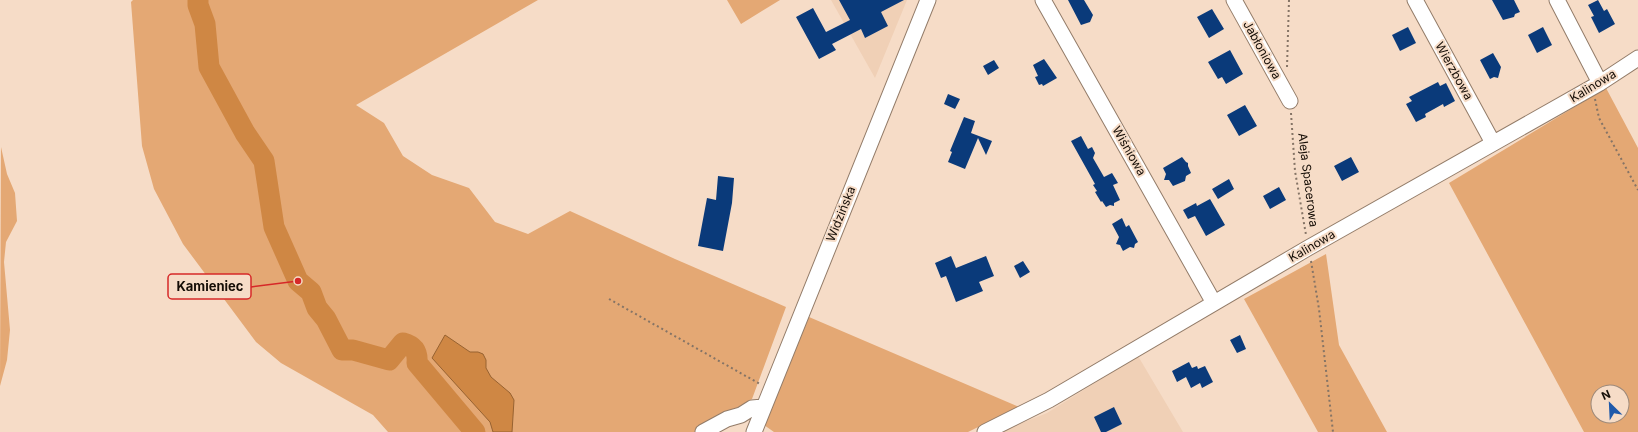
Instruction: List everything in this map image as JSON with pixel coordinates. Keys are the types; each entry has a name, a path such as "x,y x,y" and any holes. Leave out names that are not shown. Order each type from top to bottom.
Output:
{"street":[{"name":"Widzińska","path":"757,431 770,390 928,0"},
{"name":"Wiśniowa","path":"1043,0 1214,302"},
{"name":"Jabłoniowa","path":"1234,0 1290,100"},
{"name":"Wierzbowa","path":"1415,0 1493,143"},
{"path":"1557,0 1600,83"},
{"name":"Kalinowa","path":"985,432 1049,400 1214,302 1600,83 1638,58"},
{"path":"703,432 727,419 741,415 752,408 764,407"}],"path":[{"path":"1287,72 1286,58 1290,0"},
{"path":"1600,83 1595,100 1599,118 1638,190"},
{"name":"Aleja Spacerowa","path":"1290,100 1295,170 1319,309 1333,432"},
{"path":"609,299 770,390"}],"shaded area":[{"path":"133,0 538,0 356,105 384,123 403,156 432,175 469,188 495,222 528,234 570,211 675,259 786,307 752,399 697,432 388,432 373,415 281,363 256,342 183,244 154,189 142,146 131,2"},
{"path":"727,0 780,0 741,24"},
{"path":"831,0 907,0 875,78"},
{"path":"1606,88 1638,148 1638,432 1584,432 1449,183"},
{"path":"1,147 7,174 15,193 17,221 6,242 4,262 10,330 7,360 0,386"},
{"path":"1326,254 1339,345 1387,432 1318,432 1244,299"},
{"path":"809,317 1019,407 968,432 774,432 764,425"},
{"path":"445,335 470,352 478,352 483,354 486,360 486,368 491,377 510,393 514,400 512,432 493,432 490,422 432,358"},
{"path":"1138,356 1183,432 999,432 1047,413"}],"building":[{"path":"839,0 904,0 881,12 888,26 865,38 861,29 832,44 836,50 819,59 796,17 813,8 826,32 850,20"},
{"path":"1068,0 1084,0 1093,15 1090,22 1081,25"},
{"path":"1492,0 1514,0 1520,12 1515,14 1514,17 1503,20"},
{"path":"1598,0 1604,11 1607,9 1615,24 1599,33 1591,17 1594,16 1588,5"},
{"path":"1212,9 1224,29 1209,38 1197,17"},
{"path":"1408,27 1416,43 1400,51 1392,35"},
{"path":"1543,27 1552,45 1537,53 1528,35"},
{"path":"1230,50 1243,74 1226,84 1222,77 1218,79 1208,62"},
{"path":"1493,53 1501,67 1498,78 1494,77 1490,79 1480,60"},
{"path":"1044,59 1057,78 1043,86 1042,84 1039,85 1035,77 1038,76 1033,65"},
{"path":"994,60 999,68 988,75 983,66"},
{"path":"1438,82 1440,86 1446,83 1455,101 1444,107 1443,104 1425,114 1426,117 1416,122 1406,104 1412,101 1409,97"},
{"path":"948,94 960,99 955,109 944,104"},
{"path":"1245,105 1257,126 1239,136 1227,115"},
{"path":"964,117 975,121 971,133 992,141 986,155 978,138 965,169 948,162 952,152 950,151"},
{"path":"1081,136 1088,149 1092,147 1095,153 1093,158 1104,177 1112,173 1118,183 1113,185 1120,200 1114,203 1114,206 1110,205 1106,207 1095,192 1097,191 1093,185 1095,184 1071,141"},
{"path":"1182,157 1188,163 1191,173 1186,176 1185,181 1173,186 1169,180 1164,180 1166,174 1163,168"},
{"path":"1351,157 1359,172 1342,181 1334,166"},
{"path":"718,176 734,178 732,203 723,251 698,246 707,198 716,200"},
{"path":"1229,179 1234,189 1218,199 1212,189"},
{"path":"1279,187 1286,200 1270,209 1263,196"},
{"path":"1210,199 1225,225 1206,236 1195,216 1188,219 1183,210 1196,203 1197,206"},
{"path":"1122,218 1126,227 1129,225 1138,242 1135,244 1134,248 1130,247 1123,251 1120,245 1116,244 1119,237 1112,224"},
{"path":"951,256 956,268 986,256 994,276 979,282 983,291 956,302 946,276 941,278 935,263"},
{"path":"1023,261 1030,272 1020,278 1014,266"},
{"path":"1240,335 1246,349 1237,353 1230,340"},
{"path":"1189,362 1192,368 1197,366 1198,369 1205,366 1213,382 1202,388 1200,383 1191,388 1186,377 1177,382 1172,371"},
{"path":"1114,407 1122,424 1106,432 1101,432 1094,417"}],"waterway":[{"path":"198,0 198,5 205,24 209,67 245,133 264,161 274,227 298,281 311,292 317,308 326,319 342,350 353,350 389,360 403,343 413,347 417,355 417,363 475,432"}],"place":[{"name":"Kamieniec","path":"298,281"}]}
